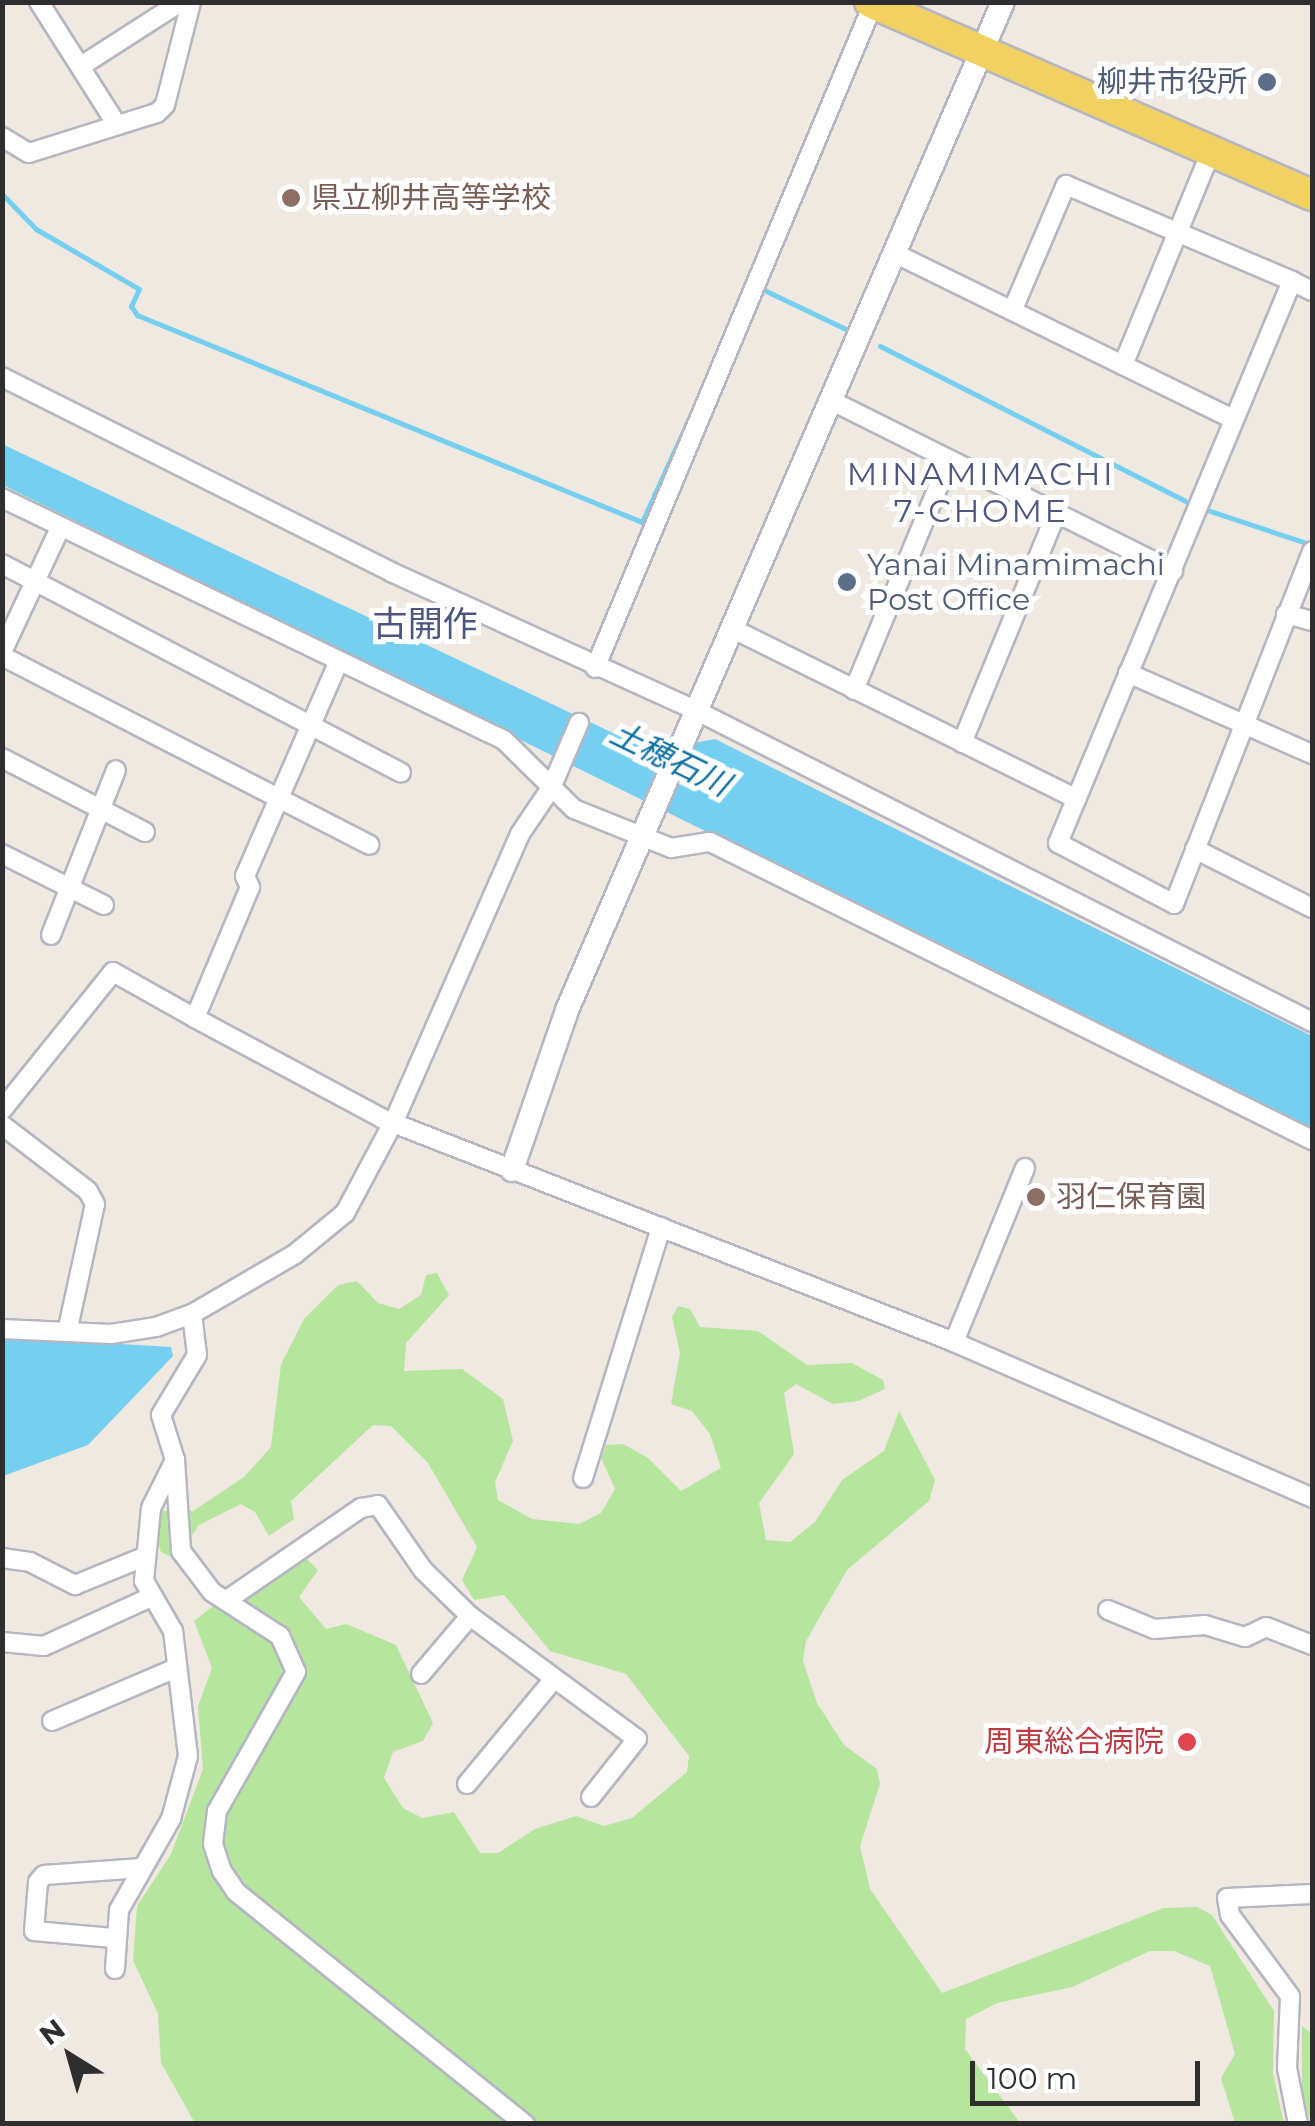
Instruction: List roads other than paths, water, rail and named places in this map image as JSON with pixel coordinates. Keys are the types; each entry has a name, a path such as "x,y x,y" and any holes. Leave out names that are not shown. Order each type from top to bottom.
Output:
{"main road":[{"path":"872,3 1312,195"}],"street":[{"path":"39,2 117,125"},
{"path":"512,1170 567,1010 646,839 1003,2"},
{"path":"2,137 28,153 117,125 166,104 190,4 179,3 81,66"},
{"path":"596,668 872,3"},
{"path":"1123,365 1211,151"},
{"path":"1012,309 1066,185 1312,291"},
{"path":"896,254 1233,419"},
{"path":"1292,281 1058,844 1174,904 1312,551"},
{"path":"2,378 596,668 699,712 1312,1022"},
{"path":"834,402 1173,570"},
{"path":"854,690 949,460"},
{"path":"2,498 338,664 504,740 574,808 670,848 710,842 1312,1140"},
{"path":"962,743 1056,514"},
{"path":"60,528 2,654 277,801 369,845"},
{"path":"2,564 402,773"},
{"path":"1286,614 1312,621"},
{"path":"735,630 1077,799"},
{"path":"195,1018 250,888 245,876 338,664"},
{"path":"1128,673 1312,754"},
{"path":"2,1329 129,1333 192,1314 326,1233 354,1199 395,1119 520,834 550,788 580,723"},
{"path":"2,758 144,832"},
{"path":"51,935 116,770"},
{"path":"1195,849 1312,908"},
{"path":"2,854 104,905"},
{"path":"2,1110 113,972 284,1071 512,1170 954,1342 1312,1498"},
{"path":"2,1126 88,1191 94,1204 67,1332"},
{"path":"954,1342 1024,1168"},
{"path":"583,1478 661,1227"},
{"path":"192,1314 197,1355 161,1415 176,1460 181,1551 204,1584 280,1636 296,1659 296,1672 218,1810 213,1844 222,1871 236,1892 526,2124"},
{"path":"115,1969 113,1938 119,1910 171,1819 186,1774 190,1744 172,1631 151,1597 144,1557 151,1508 176,1460"},
{"path":"227,1600 361,1508 378,1505 422,1570 470,1616 637,1739 592,1797"},
{"path":"2,1558 30,1562 75,1585 144,1557"},
{"path":"2,1642 44,1646 151,1597"},
{"path":"1108,1610 1154,1630 1206,1625 1245,1638 1266,1628 1312,1645"},
{"path":"422,1674 470,1616"},
{"path":"52,1722 176,1668"},
{"path":"467,1784 553,1680"},
{"path":"113,1938 34,1931 38,1882 44,1875 142,1868"},
{"path":"1298,2124 1287,2068 1290,1996 1230,1915 1227,1898 1312,1894"}],"water":[{"name":"土穂石川","path":"2,444 651,751 715,739 1312,1036 1312,1130 3,485"},
{"path":"3,1337 171,1347 173,1356 88,1445 3,1476"}],"waterway":[{"path":"2,194 36,229 139,289 131,306 137,315 642,522 706,381"},
{"path":"760,288 846,329"},
{"path":"880,346 1194,505"},
{"path":"1204,509 1312,545"}],"place":[{"name":"柳井市役所","path":"1267,82"},
{"name":"県立柳井高等学校","path":"291,198"},
{"name":"Yanai Minamimachi Post Office","path":"847,582"},
{"name":"羽仁保育園","path":"1036,1197"},
{"name":"周東総合病院","path":"1187,1742"}],"district":[{"name":"MINAMIMACHI 7-CHOME","path":"981,494"},
{"name":"古開作","path":"425,624"}]}
